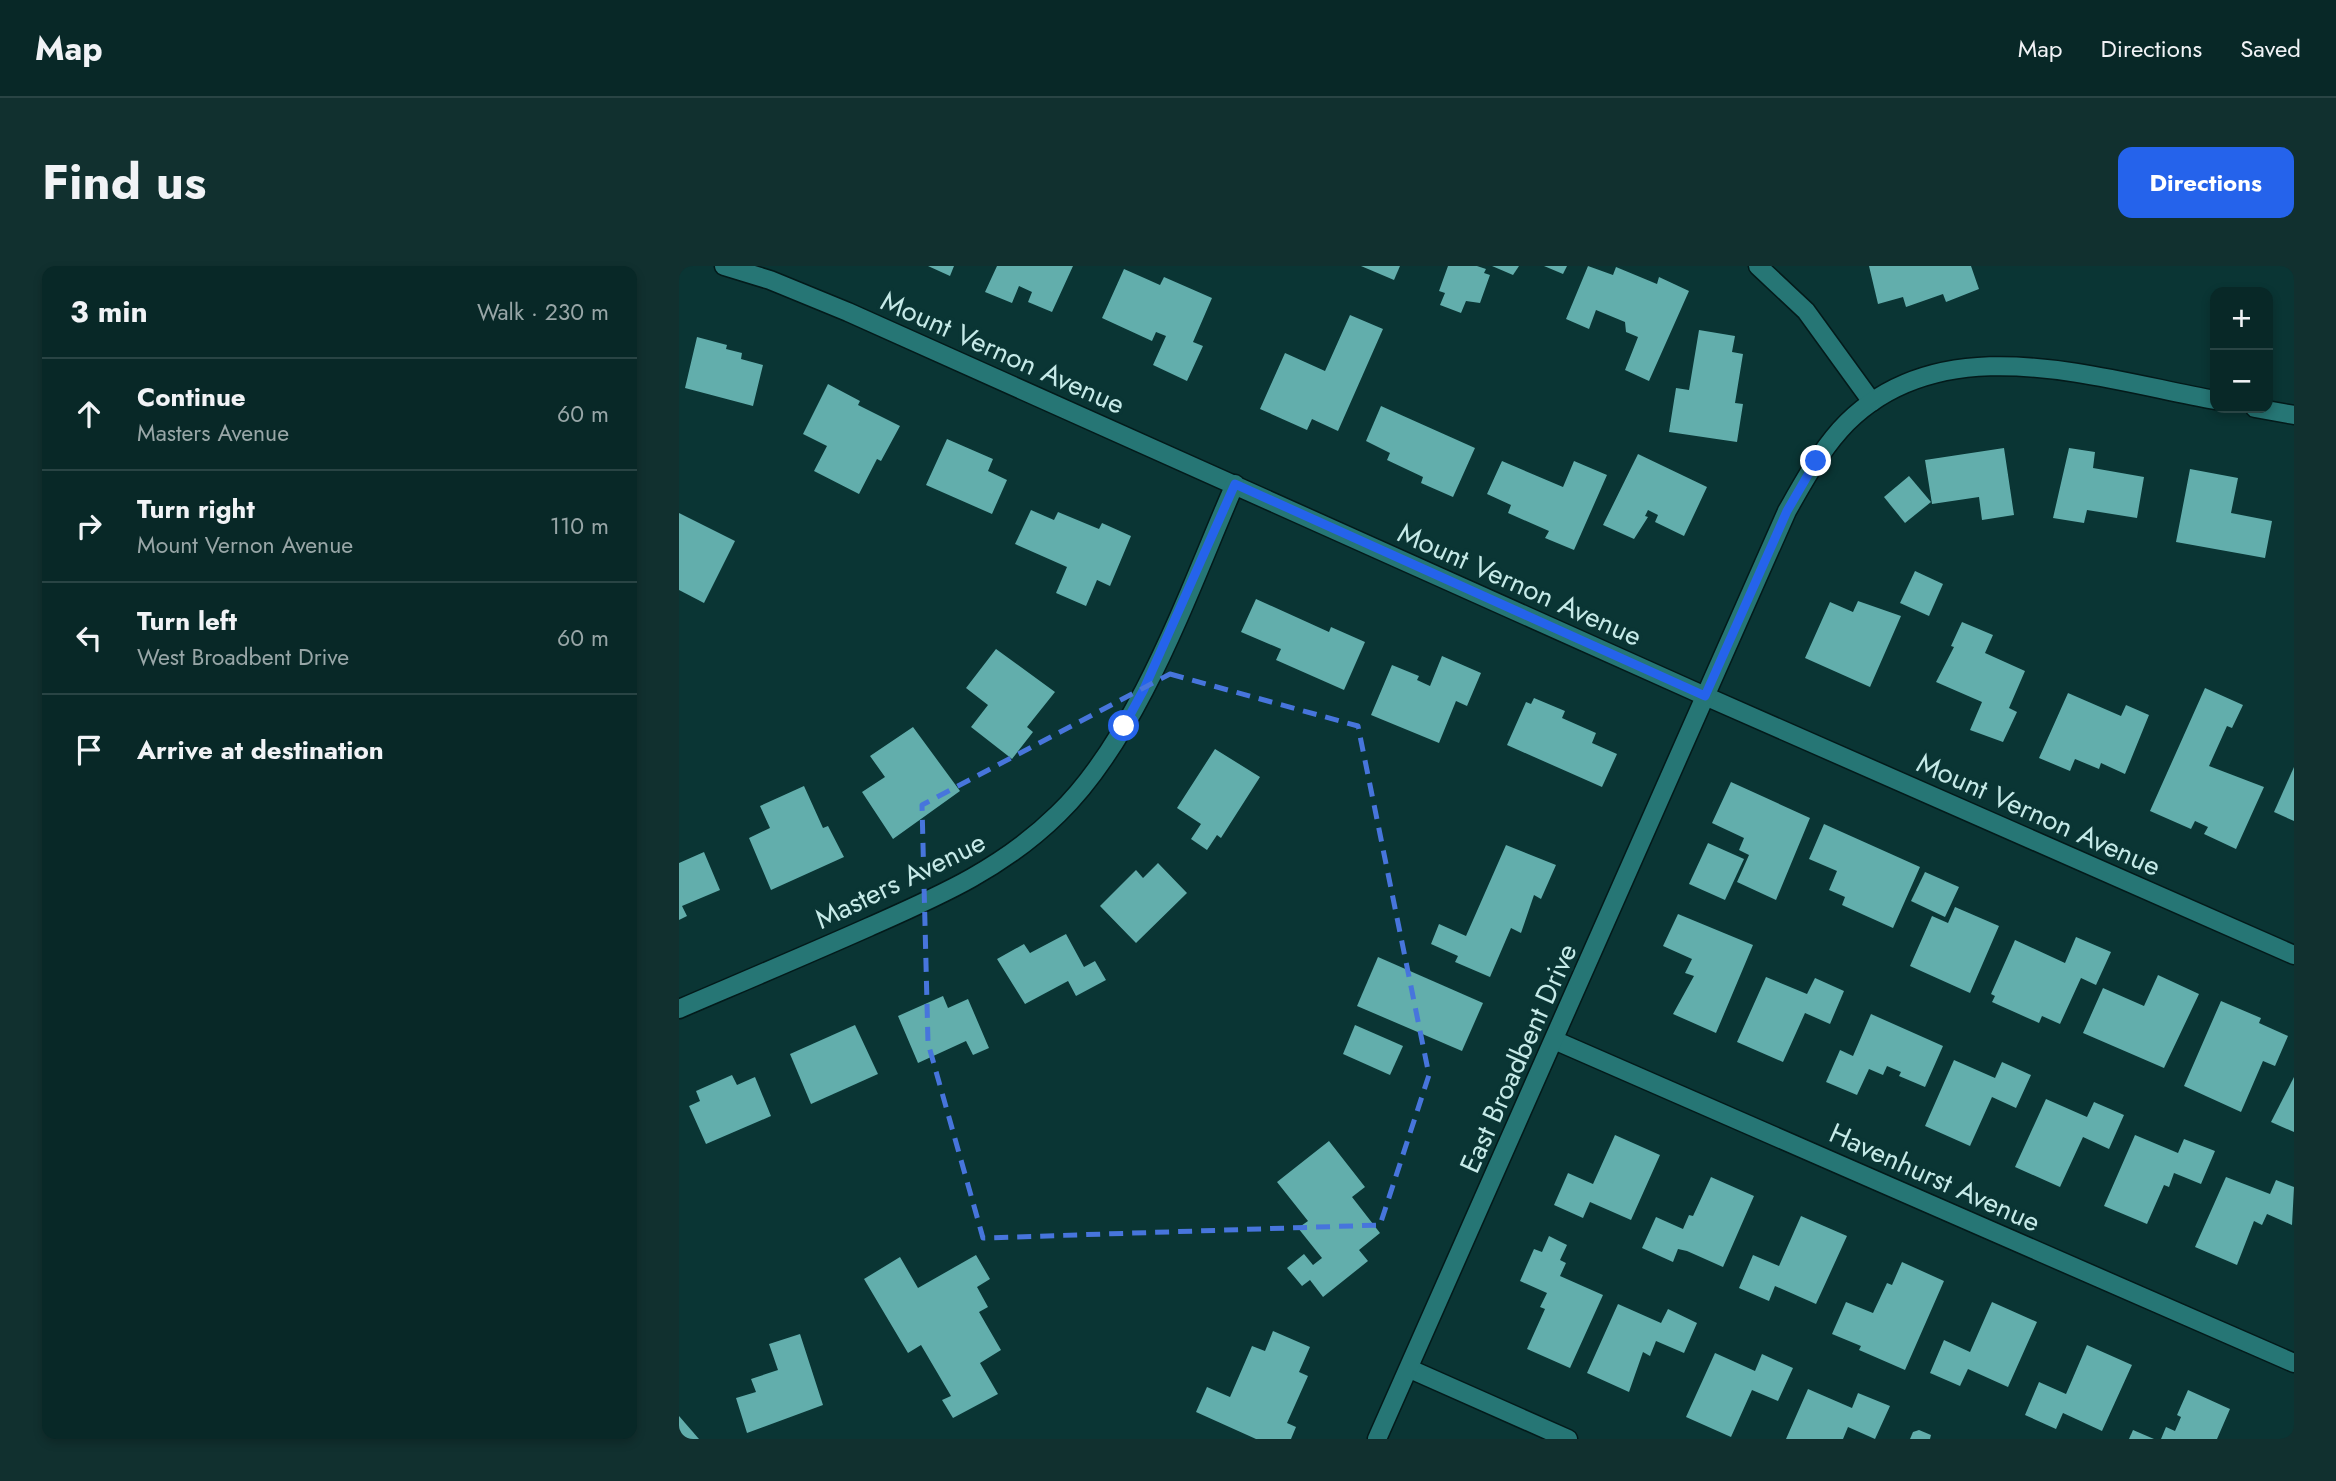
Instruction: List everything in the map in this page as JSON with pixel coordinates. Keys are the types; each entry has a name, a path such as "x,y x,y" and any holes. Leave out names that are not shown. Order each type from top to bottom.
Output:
{"street":[{"name":"Mount Vernon Avenue","path":"724,266 770,280 848,312 1705,696 2294,955"},
{"path":"1758,266 1806,311 1872,402"},
{"name":"East Broadbent Drive","path":"1377,1439 1787,511 1816,461 1841,429 1872,402 1906,382 1938,372 1976,365 2058,371 2210,399"},
{"path":"2273,411 2294,415"},
{"name":"Masters Avenue","path":"679,1009 965,884 1018,850 1060,812 1102,761 1129,717 1235,484"},
{"name":"Havenhurst Avenue","path":"1554,1040 2294,1363"},
{"path":"1410,1369 1568,1439"}],"highlighted area":[{"path":"1170,674 1358,726 1429,1075 1380,1225 983,1238 928,1043 922,805"}],"building":[{"path":"928,266 954,266 950,276"},
{"path":"997,266 1073,266 1052,312 1028,302 1032,292 1019,286 1012,303 985,292"},
{"path":"1361,266 1400,266 1394,280"},
{"path":"1448,266 1477,266 1486,269 1484,273 1490,275 1480,303 1466,301 1461,313 1440,305 1445,293 1439,291"},
{"path":"1492,266 1519,266 1513,275"},
{"path":"1544,266 1567,266 1563,274"},
{"path":"1588,266 1613,275 1616,267 1657,284 1659,277 1689,291 1649,381 1625,370 1638,337 1626,332 1625,322 1596,310 1589,329 1566,319"},
{"path":"1869,266 1971,266 1979,289 1946,302 1943,294 1906,307 1903,297 1878,304"},
{"path":"1124,269 1160,285 1164,277 1212,298 1193,342 1203,346 1187,381 1153,365 1166,336 1156,332 1152,341 1102,318"},
{"path":"1350,315 1383,329 1338,431 1312,419 1307,430 1260,409 1285,353 1325,371"},
{"path":"1699,330 1735,336 1732,352 1743,354 1735,403 1743,404 1737,442 1669,432 1676,388 1689,390"},
{"path":"697,337 727,345 726,349 742,353 741,359 763,365 753,406 685,388"},
{"path":"828,384 860,401 858,405 900,426 881,461 877,459 859,494 814,471 827,446 803,434"},
{"path":"1381,406 1475,448 1453,497 1421,483 1423,477 1387,460 1390,453 1366,441"},
{"path":"947,439 993,459 988,471 1007,480 992,514 926,485"},
{"path":"2004,448 2014,515 1982,520 1979,497 1932,504 1925,460"},
{"path":"2069,448 2095,452 2093,468 2144,477 2137,518 2087,510 2084,523 2053,518"},
{"path":"1638,454 1707,487 1684,536 1655,522 1658,515 1648,510 1645,516 1648,517 1634,539 1603,525"},
{"path":"1502,461 1563,487 1574,461 1607,475 1574,550 1545,538 1549,531 1508,513 1511,505 1487,494"},
{"path":"2190,469 2238,478 2231,513 2272,521 2265,558 2176,542"},
{"path":"1909,476 1931,502 1905,523 1884,497"},
{"path":"1031,510 1054,520 1058,512 1099,529 1102,523 1131,536 1110,586 1097,580 1086,606 1056,593 1067,567 1015,544"},
{"path":"679,513 735,541 704,603 679,590"},
{"path":"1915,571 1943,584 1929,616 1900,603"},
{"path":"1256,599 1329,632 1331,627 1365,642 1344,690 1276,660 1281,649 1241,632"},
{"path":"1858,601 1901,616 1870,687 1805,658 1830,602 1853,612"},
{"path":"1962,622 1993,635 1985,653 2025,671 2009,708 2017,712 2003,742 1970,730 1982,702 1936,682 1954,647 1951,646"},
{"path":"996,649 1055,692 1027,727 1033,732 1012,759 971,727 988,705 966,688"},
{"path":"1442,656 1481,673 1467,706 1456,701 1439,743 1371,715 1392,665 1419,676 1417,680 1430,686"},
{"path":"2205,688 2243,705 2232,728 2227,726 2209,766 2264,787 2236,849 2204,834 2208,827 2195,821 2191,829 2150,811"},
{"path":"2068,693 2121,716 2126,705 2149,715 2125,774 2101,763 2099,769 2075,759 2070,771 2039,758"},
{"path":"1534,698 1565,711 1562,718 1596,733 1592,743 1617,754 1602,787 1507,745 1526,702 1531,704"},
{"path":"913,727 960,791 893,839 862,792 885,777 870,756"},
{"path":"1215,749 1260,777 1221,838 1217,835 1207,850 1191,839 1201,824 1177,808"},
{"path":"2294,767 2294,821 2274,812"},
{"path":"1731,782 1810,818 1776,900 1737,882 1749,855 1739,850 1744,838 1712,823"},
{"path":"804,786 823,828 828,826 844,857 771,890 749,838 770,828 760,806"},
{"path":"1824,824 1920,867 1893,928 1842,905 1845,897 1829,890 1837,871 1809,859"},
{"path":"1708,843 1744,859 1725,900 1689,884"},
{"path":"1506,845 1556,865 1541,899 1534,895 1521,933 1511,928 1490,977 1455,962 1458,956 1431,944 1439,924 1466,936"},
{"path":"704,852 720,890 682,906 687,916 679,920 679,863"},
{"path":"1158,863 1187,893 1136,943 1100,906 1136,870 1143,878"},
{"path":"1925,872 1959,887 1945,917 1911,901"},
{"path":"1955,907 1999,926 1970,993 1910,966 1932,916 1948,923"},
{"path":"1678,914 1753,945 1716,1033 1673,1014 1694,976 1685,973 1692,959 1663,946"},
{"path":"1066,934 1084,967 1095,961 1106,980 1076,996 1068,981 1025,1004 997,959 1024,944 1030,953"},
{"path":"2076,937 2111,952 2096,985 2081,978 2060,1024 2042,1016 2039,1023 1992,1002 1995,996 1991,994 2015,940 2065,963"},
{"path":"1378,957 1483,1003 1462,1051 1357,1006"},
{"path":"2158,975 2199,994 2164,1068 2083,1033 2103,988 2144,1006"},
{"path":"1766,977 1807,994 1815,978 1844,991 1830,1024 1805,1013 1783,1062 1737,1042"},
{"path":"943,996 948,1008 968,999 989,1048 973,1055 966,1041 918,1063 898,1016"},
{"path":"2221,1001 2261,1018 2259,1023 2288,1036 2275,1066 2263,1061 2241,1112 2184,1086"},
{"path":"1871,1014 1943,1046 1925,1087 1899,1076 1901,1072 1887,1066 1883,1075 1869,1069 1857,1095 1826,1082 1840,1050 1853,1056"},
{"path":"855,1025 878,1074 811,1104 790,1054"},
{"path":"1355,1025 1403,1046 1390,1075 1343,1054"},
{"path":"1954,1060 1995,1078 2002,1062 2031,1075 2016,1108 1992,1097 1970,1146 1925,1126"},
{"path":"732,1075 737,1085 755,1077 771,1116 706,1144 689,1106 700,1101 696,1091"},
{"path":"2294,1077 2294,1132 2271,1122"},
{"path":"2046,1099 2087,1117 2094,1102 2124,1115 2109,1149 2083,1137 2060,1187 2015,1167"},
{"path":"1615,1135 1660,1155 1631,1220 1590,1202 1583,1218 1554,1205 1568,1173 1593,1184"},
{"path":"2135,1135 2178,1153 2184,1139 2215,1151 2201,1184 2174,1173 2169,1187 2164,1185 2147,1224 2104,1206"},
{"path":"1329,1141 1365,1187 1352,1197 1380,1233 1359,1250 1368,1261 1323,1297 1310,1280 1302,1286 1287,1268 1304,1254 1313,1265 1322,1258 1298,1228 1308,1221 1277,1182"},
{"path":"1711,1177 1754,1196 1723,1267 1687,1251 1678,1249 1673,1262 1642,1248 1656,1217 1683,1229 1689,1215 1693,1216"},
{"path":"2226,1177 2270,1194 2276,1180 2294,1187 2292,1225 2267,1214 2262,1225 2254,1221 2237,1265 2195,1247"},
{"path":"1801,1216 1847,1236 1816,1304 1775,1286 1769,1301 1739,1288 1753,1255 1779,1266"},
{"path":"1549,1236 1567,1245 1560,1260 1566,1263 1560,1276 1603,1295 1570,1368 1527,1349 1545,1309 1540,1307 1547,1293 1520,1281 1534,1249 1542,1252"},
{"path":"976,1255 990,1279 977,1287 988,1307 979,1312 1001,1350 980,1363 998,1394 953,1418 942,1400 951,1396 921,1345 908,1353 864,1279 900,1257 918,1288"},
{"path":"1902,1262 1944,1281 1905,1370 1859,1350 1861,1346 1832,1334 1846,1302 1873,1313 1887,1283 1892,1285"},
{"path":"1992,1302 2037,1322 2008,1387 1968,1369 1960,1386 1930,1373 1944,1340 1970,1352"},
{"path":"1618,1304 1661,1323 1668,1309 1697,1323 1684,1353 1656,1341 1650,1356 1643,1352 1629,1392 1587,1373"},
{"path":"1273,1331 1310,1347 1299,1372 1308,1376 1287,1423 1296,1427 1291,1439 1256,1439 1196,1412 1207,1387 1230,1397 1252,1346 1265,1351"},
{"path":"800,1334 823,1405 747,1433 736,1398 756,1392 751,1379 778,1370 769,1344"},
{"path":"2087,1345 2132,1365 2102,1431 2063,1413 2056,1429 2025,1415 2039,1382 2066,1394"},
{"path":"1715,1353 1755,1371 1762,1354 1793,1368 1778,1401 1752,1390 1731,1437 1686,1417"},
{"path":"1808,1389 1852,1408 1858,1393 1890,1406 1875,1439 1848,1427 1843,1439 1786,1439"},
{"path":"2188,1390 2230,1409 2217,1439 2161,1439 2166,1427 2175,1431 2181,1417 2177,1415"},
{"path":"679,1416 699,1439 679,1439"},
{"path":"1919,1430 1931,1435 1930,1439 1910,1439 1913,1432"},
{"path":"2133,1430 2154,1439 2129,1439"}],"route":[{"path":"1124,726 1144,689 1235,484 1705,696 1787,511 1816,461"}]}
